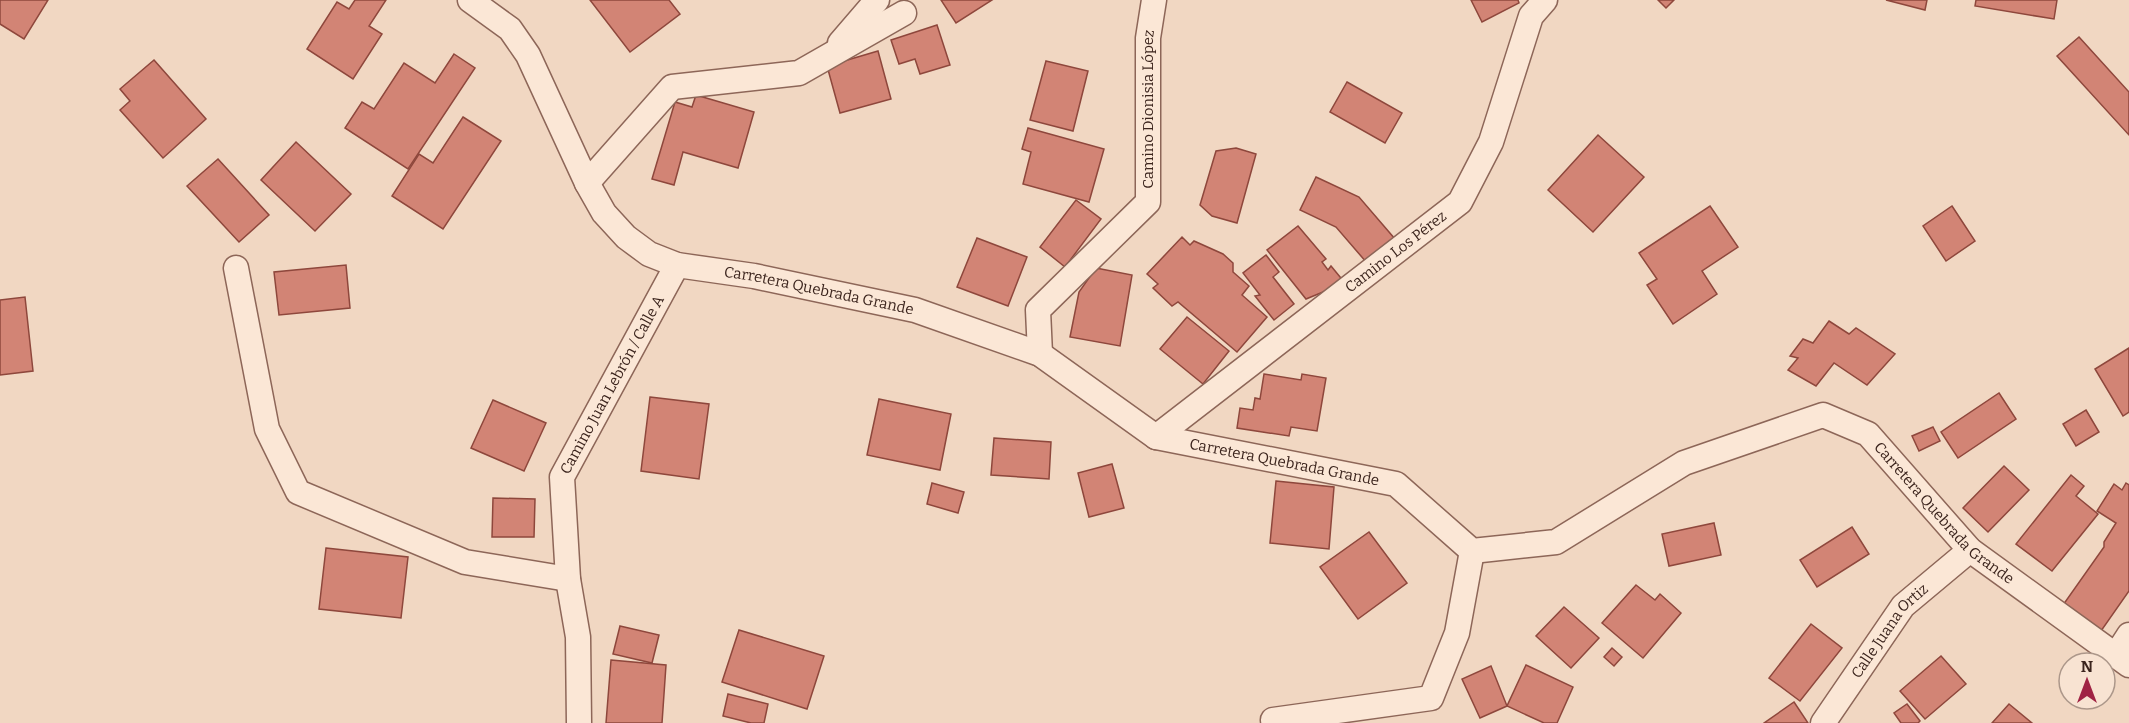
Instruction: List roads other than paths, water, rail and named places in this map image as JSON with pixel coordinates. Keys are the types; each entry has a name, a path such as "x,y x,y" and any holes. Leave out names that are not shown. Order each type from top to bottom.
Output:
{"street":[{"name":"Carretera Quebrada Grande","path":"470,0 510,28 528,55 587,183 604,213 626,237 649,254 677,265 754,276 915,310 1040,354 1156,437 1396,484 1472,551 1556,542 1684,463 1823,415 1868,434 1970,550 2122,660"},
{"path":"829,56 877,0"},
{"name":"Camino Dionisia López","path":"1040,354 1038,310 1148,202 1148,38 1154,0"},
{"name":"Camino Los Pérez","path":"1156,437 1460,202 1491,142 1530,16 1545,0"},
{"path":"587,183 672,87 799,73 904,13"},
{"name":"Camino Juan Lebrón / Calle A","path":"579,723 578,637 568,579 562,477 677,265"},
{"path":"236,268 267,429 298,492 465,562 568,579"},
{"name":"Calle Juana Ortiz","path":"1823,723 1903,606 1970,550"},
{"path":"1273,720 1431,698 1457,633 1472,551"},
{"path":"2122,660 2129,635"}]}
